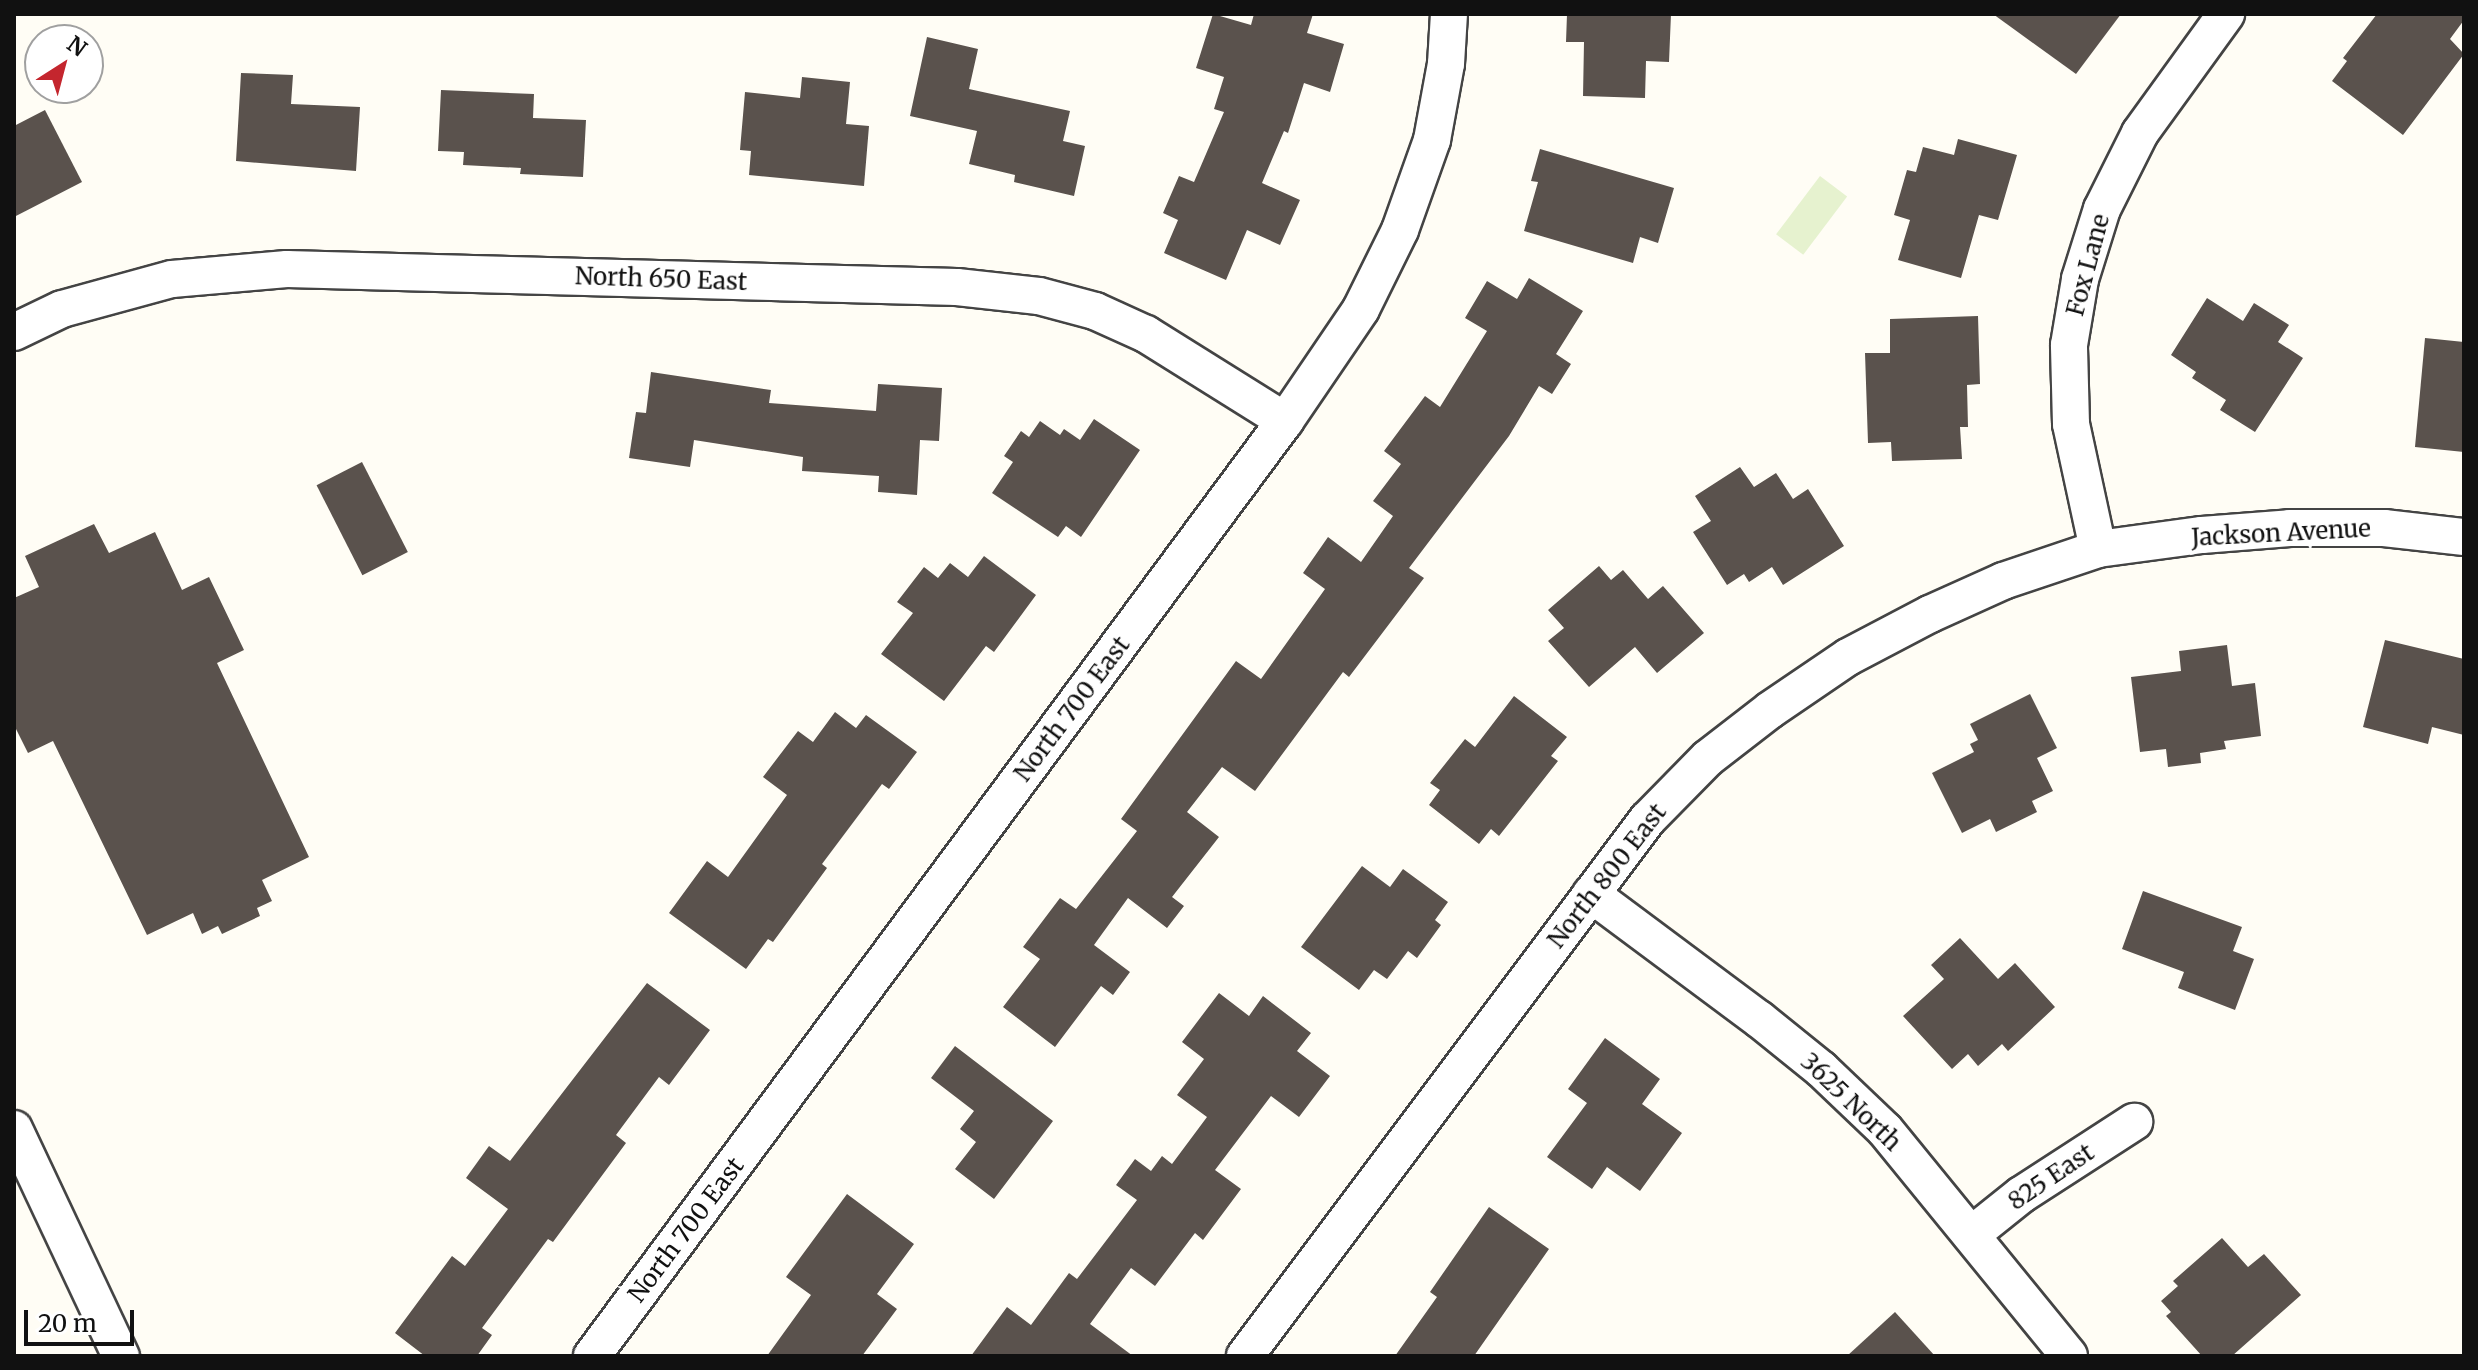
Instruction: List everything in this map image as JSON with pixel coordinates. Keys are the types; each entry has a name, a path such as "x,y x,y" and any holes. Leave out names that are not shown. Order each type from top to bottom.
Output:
{"street":[{"name":"North 700 East","path":"592,1356 1285,421 1361,309 1400,230 1432,140 1446,64 1449,14"},
{"name":"Fox Lane","path":"2098,549 2071,424 2069,345 2080,279 2102,209 2140,133 2226,14"},
{"name":"North 650 East","path":"14,332 62,309 172,279 287,269 957,287 1039,296 1095,311 1168,347 1285,421"},
{"name":"Jackson Avenue","path":"2098,549 2202,535 2290,528 2384,528 2464,537"},
{"name":"North 800 East","path":"1245,1356 1647,820 1708,758 1848,657 1930,614 2003,581 2098,549"},
{"name":"3625 North","path":"1591,894 1821,1069 1885,1130 2069,1356"},
{"name":"825 East","path":"1971,1235 2021,1195 2134,1122"},
{"path":"14,1129 121,1356"}],"green space":[{"path":"1820,176 1847,196 1803,255 1776,234"}],"building":[{"path":"1213,14 1251,25 1254,14 1313,14 1307,33 1344,44 1330,92 1304,83 1288,133 1284,131 1262,183 1300,200 1280,245 1247,230 1226,280 1164,253 1178,220 1163,213 1179,176 1194,182 1224,112 1214,109 1224,77 1196,68"},
{"path":"1567,14 1671,14 1669,62 1646,61 1645,98 1583,96 1584,42 1566,42"},
{"path":"1993,14 2121,14 2076,74"},
{"path":"2377,14 2464,14 2464,20 2450,39 2464,54 2403,135 2332,81 2347,61 2343,58"},
{"path":"927,37 978,49 969,89 1070,111 1063,141 1085,146 1074,196 1014,182 1015,175 969,164 977,131 910,116"},
{"path":"241,73 293,75 291,104 360,107 356,171 236,161"},
{"path":"802,77 850,82 846,124 869,126 864,186 749,175 751,151 740,150 745,92 800,98"},
{"path":"441,90 534,94 533,118 586,120 583,177 520,174 521,168 463,165 464,152 438,151"},
{"path":"45,110 82,182 14,217 14,126"},
{"path":"1958,139 2017,155 1998,220 1979,215 1961,278 1898,260 1910,220 1894,215 1907,170 1916,172 1923,147 1954,155"},
{"path":"1540,149 1674,188 1658,243 1640,237 1633,263 1524,231 1538,182 1531,181"},
{"path":"1529,278 1583,311 1556,354 1571,364 1552,394 1539,386 1509,436 1409,568 1424,578 1349,677 1343,672 1255,791 1222,767 1187,812 1219,837 1172,897 1184,906 1167,928 1128,898 1094,945 1130,972 1113,995 1101,986 1055,1047 1003,1007 1040,959 1023,947 1060,898 1076,909 1137,831 1121,819 1236,661 1261,679 1325,589 1303,573 1328,537 1361,562 1393,516 1373,501 1401,464 1384,451 1425,396 1440,407 1487,331 1465,318 1487,281 1517,299"},
{"path":"2207,298 2243,321 2254,303 2289,325 2278,342 2303,358 2255,432 2220,410 2226,400 2192,378 2196,372 2171,355"},
{"path":"1978,316 1980,384 1967,385 1968,427 1960,427 1962,459 1892,461 1891,442 1868,443 1865,353 1890,353 1890,319"},
{"path":"2425,338 2464,342 2464,452 2415,447"},
{"path":"651,372 771,390 769,403 876,411 878,384 942,388 939,441 920,440 917,495 878,492 879,476 802,471 803,457 694,440 690,467 629,458 636,412 646,413"},
{"path":"1094,419 1140,450 1081,537 1066,526 1058,537 992,493 1013,462 1004,456 1021,431 1029,437 1040,421 1060,435 1064,429 1080,440"},
{"path":"362,462 408,552 362,575 317,485"},
{"path":"1740,467 1754,487 1776,473 1793,499 1808,489 1844,546 1783,585 1772,567 1749,582 1744,574 1727,585 1693,532 1711,521 1695,496"},
{"path":"94,524 109,553 155,532 182,590 209,577 244,650 217,663 309,857 262,880 272,901 257,908 260,916 222,934 218,926 202,934 193,913 147,935 53,741 28,753 14,725 14,598 39,587 25,556"},
{"path":"984,556 1036,595 994,652 986,646 944,701 881,654 913,613 897,602 924,567 938,578 950,563 968,577"},
{"path":"1599,566 1611,580 1623,570 1648,599 1663,586 1704,633 1657,673 1635,647 1589,687 1548,641 1564,628 1548,610"},
{"path":"2385,640 2464,659 2464,735 2432,727 2428,744 2363,727"},
{"path":"2227,645 2232,686 2255,683 2261,736 2224,741 2226,749 2200,753 2201,763 2168,767 2166,749 2140,752 2131,677 2181,671 2179,651"},
{"path":"2030,694 2057,748 2037,758 2053,791 2032,801 2037,812 1996,832 1990,819 1962,833 1932,773 1974,752 1970,744 1978,740 1970,724"},
{"path":"1514,696 1567,737 1551,756 1558,761 1499,836 1491,829 1479,844 1429,805 1440,790 1430,783 1465,739 1475,747"},
{"path":"835,712 856,728 866,715 917,752 889,789 882,784 822,864 827,868 773,942 768,939 746,969 669,913 707,861 728,877 787,795 763,777 798,731 813,742"},
{"path":"1362,866 1390,887 1403,869 1448,902 1435,920 1441,925 1417,958 1408,951 1387,979 1374,970 1359,990 1301,947"},
{"path":"2143,891 2242,927 2233,951 2254,959 2235,1010 2178,988 2184,972 2122,949"},
{"path":"1960,938 1998,979 2015,963 2055,1007 2008,1051 2002,1044 1978,1066 1968,1054 1952,1069 1903,1016 1944,979 1931,965"},
{"path":"647,983 710,1030 669,1085 659,1077 616,1135 626,1143 553,1242 548,1239 482,1328 492,1335 477,1356 425,1356 395,1333 452,1256 465,1266 508,1209 466,1178 489,1146 510,1161"},
{"path":"1219,993 1249,1016 1263,996 1311,1033 1297,1051 1330,1076 1299,1117 1271,1096 1215,1170 1241,1189 1203,1240 1195,1233 1155,1286 1131,1268 1090,1324 1133,1356 971,1356 1007,1307 1031,1325 1069,1273 1077,1279 1137,1200 1116,1185 1135,1159 1151,1171 1162,1156 1172,1164 1207,1117 1177,1095 1204,1059 1182,1042"},
{"path":"1605,1038 1660,1079 1642,1104 1682,1133 1640,1191 1607,1167 1592,1189 1547,1157 1587,1103 1568,1089"},
{"path":"955,1046 1053,1121 994,1199 955,1169 976,1142 960,1129 974,1111 931,1078"},
{"path":"847,1194 914,1244 877,1294 897,1309 862,1356 767,1356 811,1295 786,1277"},
{"path":"1489,1207 1549,1249 1474,1356 1395,1356 1437,1297 1430,1292"},
{"path":"2222,1238 2248,1267 2264,1254 2301,1295 2232,1356 2202,1356 2166,1316 2171,1312 2161,1301 2178,1286 2173,1281"},
{"path":"1895,1312 1935,1356 1847,1356"}]}
